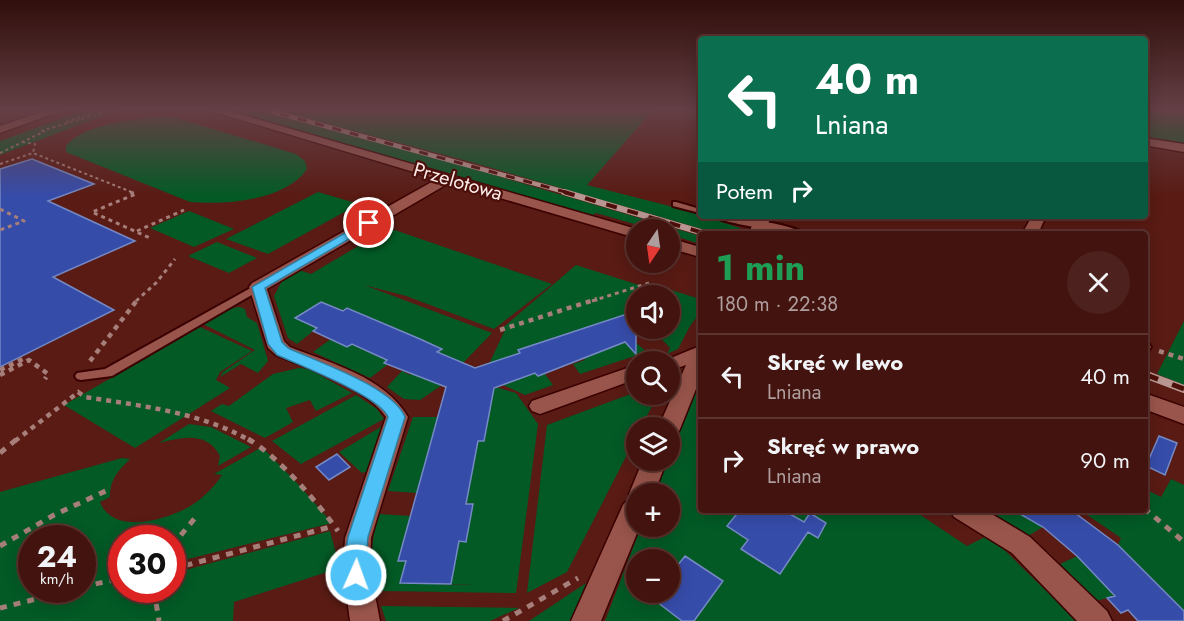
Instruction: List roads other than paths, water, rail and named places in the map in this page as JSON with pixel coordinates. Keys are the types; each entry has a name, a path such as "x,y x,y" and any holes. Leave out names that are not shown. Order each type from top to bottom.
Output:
{"street":[{"name":"Przelotowa","path":"310,138 626,230"},
{"path":"1148,142 1184,148"},
{"path":"365,621 355,557 362,521 397,417 394,410 373,393 283,351 275,344 258,287 448,178"},
{"path":"680,246 698,251"},
{"path":"680,360 698,355"},
{"path":"674,417 698,359"},
{"path":"540,406 626,376"},
{"path":"1148,402 1184,416"},
{"path":"968,513 1021,545 1096,621"},
{"path":"586,621 626,528"}],"lane":[{"path":"676,204 698,210"},
{"path":"731,219 790,231"},
{"path":"82,373 108,373 258,287"}],"railway":[{"path":"369,138 569,193"},
{"path":"564,192 698,231"},
{"path":"1148,376 1184,389"}]}
